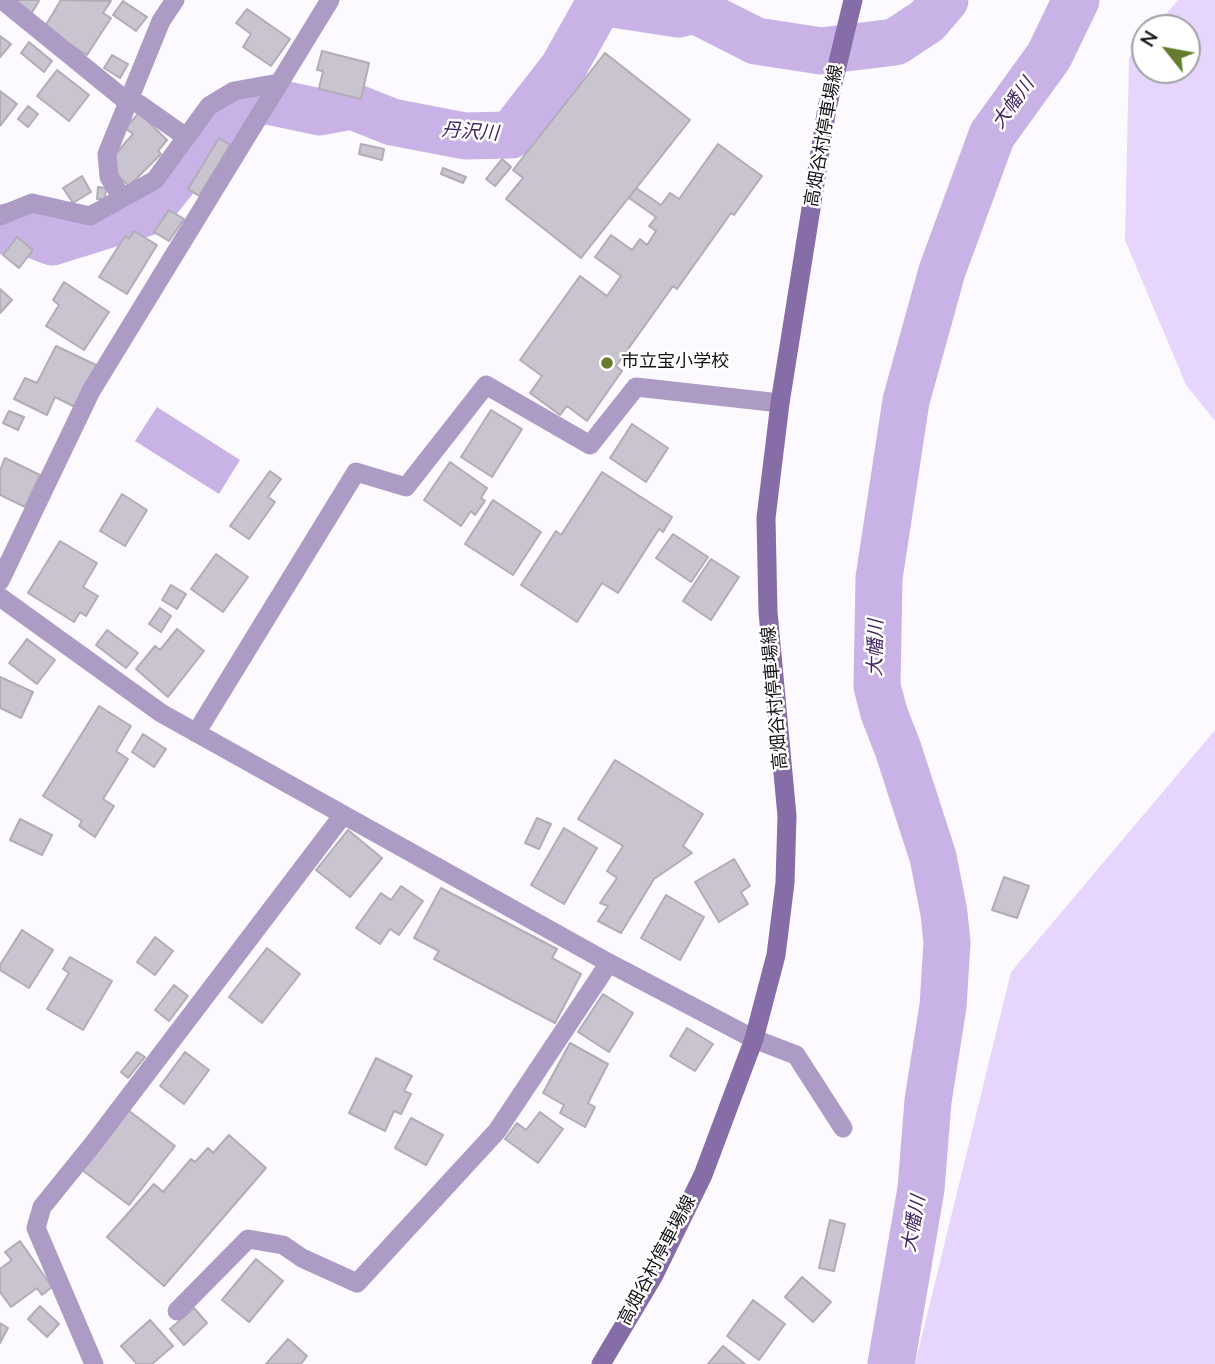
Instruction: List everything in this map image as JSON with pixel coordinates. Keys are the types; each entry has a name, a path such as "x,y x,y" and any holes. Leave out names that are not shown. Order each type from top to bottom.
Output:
{"main road":[{"name":"高畑谷村停車場線","path":"601,1364 653,1277 703,1175 754,1039 776,954 785,883 787,816 768,612 766,518 780,403 827,108 853,0"}],"street":[{"path":"2,0 124,99 139,104 186,137"},
{"path":"122,198 108,177 107,154 161,21 175,0"},
{"path":"0,581 90,391 330,0"},
{"path":"0,216 32,203 90,216 155,180 208,106 234,91 279,83"},
{"path":"196,733 356,472 406,487 486,385 590,445 636,387 780,403"},
{"path":"0,597 161,713 608,963 754,1039 796,1055 843,1128"},
{"path":"94,1364 36,1228 42,1207 93,1144 342,815"},
{"path":"177,1311 248,1239 283,1245 302,1258 357,1283 497,1131 608,963"}],"shaded area":[{"path":"1178,0 1215,0 1215,421 1186,385 1125,240 1129,58 1131,56 1131,84 1201,84 1201,14 1166,14"},
{"path":"157,407 240,460 219,494 135,441"},
{"path":"1215,730 1215,1364 915,1364 1011,972"}],"building":[{"path":"14,0 38,0 39,1 31,14"},
{"path":"61,0 111,1 103,13 111,18 87,55 44,28"},
{"path":"123,1 147,17 136,31 113,15"},
{"path":"247,9 290,39 271,66 243,47 251,34 236,23"},
{"path":"0,36 11,44 0,57"},
{"path":"29,42 52,61 44,72 21,53"},
{"path":"322,51 369,63 361,99 319,89 323,71 317,70"},
{"path":"605,53 690,120 581,258 506,199 523,178 513,170"},
{"path":"112,55 128,64 120,78 104,68"},
{"path":"57,70 89,95 69,121 37,96"},
{"path":"0,91 17,104 0,126"},
{"path":"28,106 38,114 28,127 18,119"},
{"path":"139,113 167,140 158,151 161,154 129,186 119,177 112,158 133,134 125,128"},
{"path":"219,138 230,145 199,196 188,189"},
{"path":"361,144 384,149 382,160 359,154"},
{"path":"718,144 762,176 734,215 731,213 677,289 673,286 616,366 622,371 587,421 567,406 560,415 530,393 542,376 520,360 580,276 607,296 621,276 595,257 611,235 632,250 640,239 647,245 656,231 649,226 656,217 629,198 636,188 661,205 670,193 679,199"},
{"path":"502,159 511,167 495,186 486,179"},
{"path":"443,168 466,177 463,183 441,174"},
{"path":"82,176 91,192 73,203 63,188"},
{"path":"98,187 106,188 105,199 97,199"},
{"path":"169,210 184,219 169,241 154,232"},
{"path":"134,231 157,245 127,294 99,277 125,236 129,239"},
{"path":"17,237 33,250 19,268 3,255"},
{"path":"64,282 109,312 84,350 46,326 59,305 53,300"},
{"path":"0,289 12,300 0,313"},
{"path":"56,346 96,365 75,407 55,397 47,415 14,399 25,378 37,383"},
{"path":"491,410 522,429 492,477 461,457"},
{"path":"9,411 24,417 18,430 3,423"},
{"path":"632,424 668,448 646,482 610,458"},
{"path":"5,458 40,475 25,507 0,495 0,470"},
{"path":"450,462 487,488 481,498 485,501 475,515 471,511 461,526 424,500"},
{"path":"270,471 281,479 268,497 275,502 249,539 230,526"},
{"path":"602,472 672,517 663,532 659,529 618,593 602,583 577,622 521,585 556,531 561,535"},
{"path":"122,494 147,510 125,546 100,531"},
{"path":"493,500 541,532 513,575 465,544"},
{"path":"673,534 708,557 691,582 656,558"},
{"path":"60,541 97,563 83,587 98,596 86,616 80,612 74,622 28,593"},
{"path":"216,554 248,577 223,612 191,589"},
{"path":"711,559 739,577 711,620 683,601"},
{"path":"171,585 186,594 177,609 162,600"},
{"path":"160,608 171,616 161,632 149,624"},
{"path":"177,629 204,651 168,697 136,669 155,646 160,650"},
{"path":"107,630 138,653 126,668 96,645"},
{"path":"27,639 55,660 37,684 9,663"},
{"path":"0,677 33,692 21,718 0,708"},
{"path":"99,706 131,726 116,751 128,759 103,799 114,806 95,837 79,826 82,821 43,796"},
{"path":"143,734 166,749 154,767 132,752"},
{"path":"615,760 703,814 683,846 692,853 654,879 621,933 598,921 608,906 600,903 617,878 607,871 623,846 578,819"},
{"path":"537,818 551,824 539,849 525,843"},
{"path":"20,819 52,835 42,855 10,840"},
{"path":"564,828 597,848 564,904 531,885"},
{"path":"348,830 382,858 350,897 316,870"},
{"path":"734,859 750,886 741,892 748,904 719,922 695,882"},
{"path":"1004,877 1029,886 1017,918 992,910"},
{"path":"401,886 423,901 399,935 390,929 380,944 356,928 381,893 391,900"},
{"path":"441,888 557,949 552,958 581,974 555,1023 434,959 439,951 414,938"},
{"path":"666,895 704,917 680,960 641,938"},
{"path":"22,930 53,950 29,988 0,970 0,965"},
{"path":"155,937 173,951 155,975 137,962"},
{"path":"267,948 300,974 262,1023 229,997"},
{"path":"70,957 112,981 83,1030 47,1009 69,973 63,969"},
{"path":"174,985 188,996 169,1021 155,1010"},
{"path":"603,994 633,1013 609,1052 578,1032"},
{"path":"687,1028 713,1044 695,1071 670,1056"},
{"path":"570,1043 608,1064 588,1103 595,1107 585,1127 560,1113 564,1105 543,1093"},
{"path":"137,1052 145,1057 128,1078 121,1072"},
{"path":"185,1052 209,1070 184,1104 160,1086"},
{"path":"376,1058 412,1076 404,1091 411,1094 401,1114 394,1111 385,1131 349,1113"},
{"path":"128,1110 175,1146 129,1205 82,1170"},
{"path":"540,1112 563,1129 538,1163 505,1139 517,1123 526,1130"},
{"path":"411,1118 443,1135 426,1165 395,1148"},
{"path":"229,1135 266,1168 164,1286 107,1237 154,1184 163,1192 191,1159 195,1162 208,1148 213,1153"},
{"path":"830,1220 845,1224 834,1271 819,1268"},
{"path":"20,1241 52,1287 42,1295 37,1288 11,1307 0,1292 0,1269 12,1260 5,1252"},
{"path":"256,1259 283,1281 249,1322 222,1300"},
{"path":"802,1277 831,1302 813,1322 785,1297"},
{"path":"753,1300 785,1324 759,1360 727,1336"},
{"path":"40,1306 59,1324 47,1337 28,1319"},
{"path":"194,1308 207,1323 184,1345 170,1329"},
{"path":"150,1320 173,1346 152,1364 137,1364 121,1346"},
{"path":"0,1323 8,1328 0,1343"},
{"path":"288,1339 307,1356 301,1364 266,1364"},
{"path":"723,1346 745,1364 708,1364"}],"waterway":[{"name":"丹沢川","path":"0,231 6,227 20,229 52,242 148,212 228,113 263,100 320,112 352,106 392,122 465,136 511,135 563,68 600,2 678,14 695,10 756,41 821,51 895,42 927,21 945,0"},
{"name":"大幡川","path":"891,1364 921,1189 928,1101 943,1006 947,943 933,857 877,686 879,578 906,401 942,271 992,135 1049,56 1076,0"}],"place":[{"name":"市立宝小学校","path":"607,363"}]}
